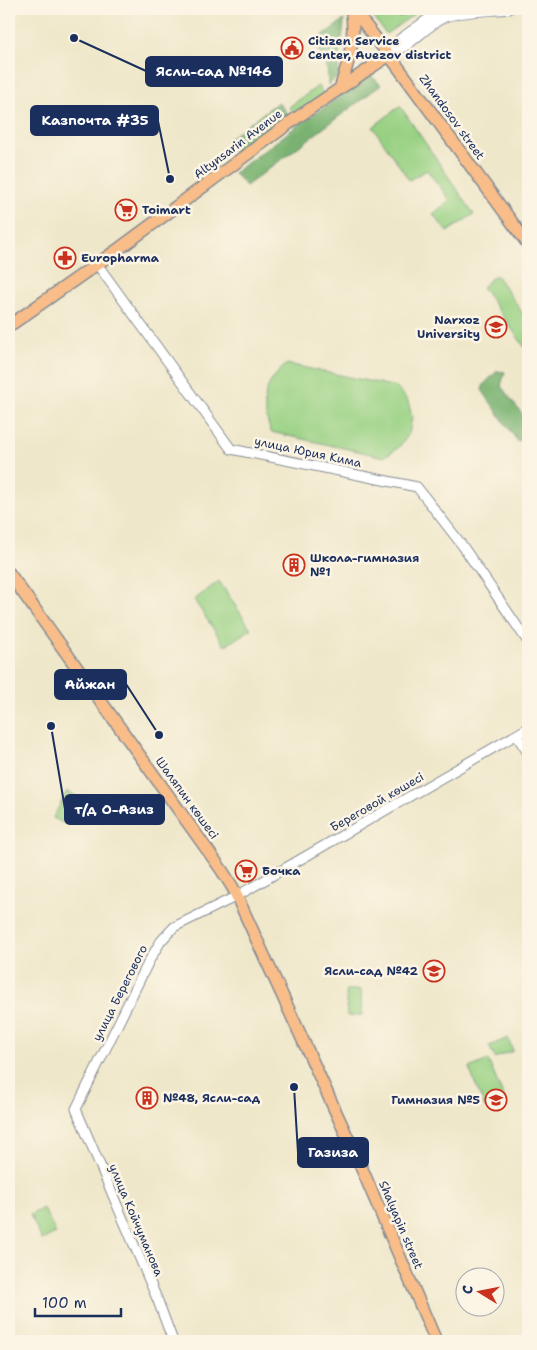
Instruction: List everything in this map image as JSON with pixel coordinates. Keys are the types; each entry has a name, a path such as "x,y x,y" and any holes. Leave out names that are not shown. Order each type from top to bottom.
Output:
{"main road":[{"name":"Zhandosov street","path":"352,9 398,67 528,244"},
{"path":"340,89 346,70 354,28 352,9"},
{"path":"362,9 403,9"},
{"name":"Altynsarin Avenue","path":"9,326 98,264 295,119 388,56"},
{"name":"Шаляпин көшесі","path":"9,573 221,868 237,896"},
{"name":"Shalyapin street","path":"237,896 362,1169 436,1341"}],"street":[{"path":"388,56 400,39 442,9"},
{"path":"388,56 404,47 437,21 449,15 509,9"},
{"name":"улица Юрия Кима","path":"98,264 231,449 418,487 462,545 528,642"},
{"name":"Береговой көшесі","path":"237,896 528,728"},
{"path":"517,736 528,753"},
{"name":"улица Берегового","path":"76,1109 149,961 161,941 174,927 182,922 237,896"},
{"name":"улица Койчуманова","path":"76,1109 158,1301 173,1341"}],"green space":[{"path":"420,10 386,34 372,15 389,12"},
{"path":"344,20 339,55 340,75 328,85 325,62 312,43"},
{"path":"371,75 381,85 246,186 234,173 301,123"},
{"path":"318,86 324,94 295,115 289,107"},
{"path":"278,102 291,117 238,155 227,140"},
{"path":"400,106 474,214 447,232 433,214 450,200 427,170 409,180 373,127"},
{"path":"494,276 497,276 528,321 528,347 526,349 482,287"},
{"path":"287,364 397,387 408,401 412,417 409,434 399,447 384,457 271,432 265,412 266,395 272,379"},
{"path":"497,371 505,372 501,386 528,422 528,434 518,442 482,390 484,384"},
{"path":"219,581 251,629 225,646 194,600"},
{"path":"67,791 81,799 67,825 53,818"},
{"path":"346,990 361,990 362,1015 347,1016"},
{"path":"508,1038 513,1051 495,1058 489,1046"},
{"path":"488,1060 505,1100 485,1108 469,1068"},
{"path":"43,1208 56,1233 42,1240 30,1215"}],"place":[{"name":"Ясли-сад №146","path":"74,38"},
{"name":"Citizen Service Center, Auezov district","path":"292,48"},
{"name":"Казпочта #35","path":"170,179"},
{"name":"Toimart","path":"126,210"},
{"name":"Europharma","path":"65,258"},
{"name":"Narxoz University","path":"496,327"},
{"name":"Школа-гимназия №1","path":"294,565"},
{"name":"т/д О-Азиз","path":"51,726"},
{"name":"Айжан","path":"159,735"},
{"name":"Бочка","path":"246,871"},
{"name":"Ясли-сад №42","path":"434,971"},
{"name":"Газиза","path":"294,1087"},
{"name":"№48, Ясли-сад","path":"147,1098"},
{"name":"Гимназия №5","path":"496,1100"}]}
